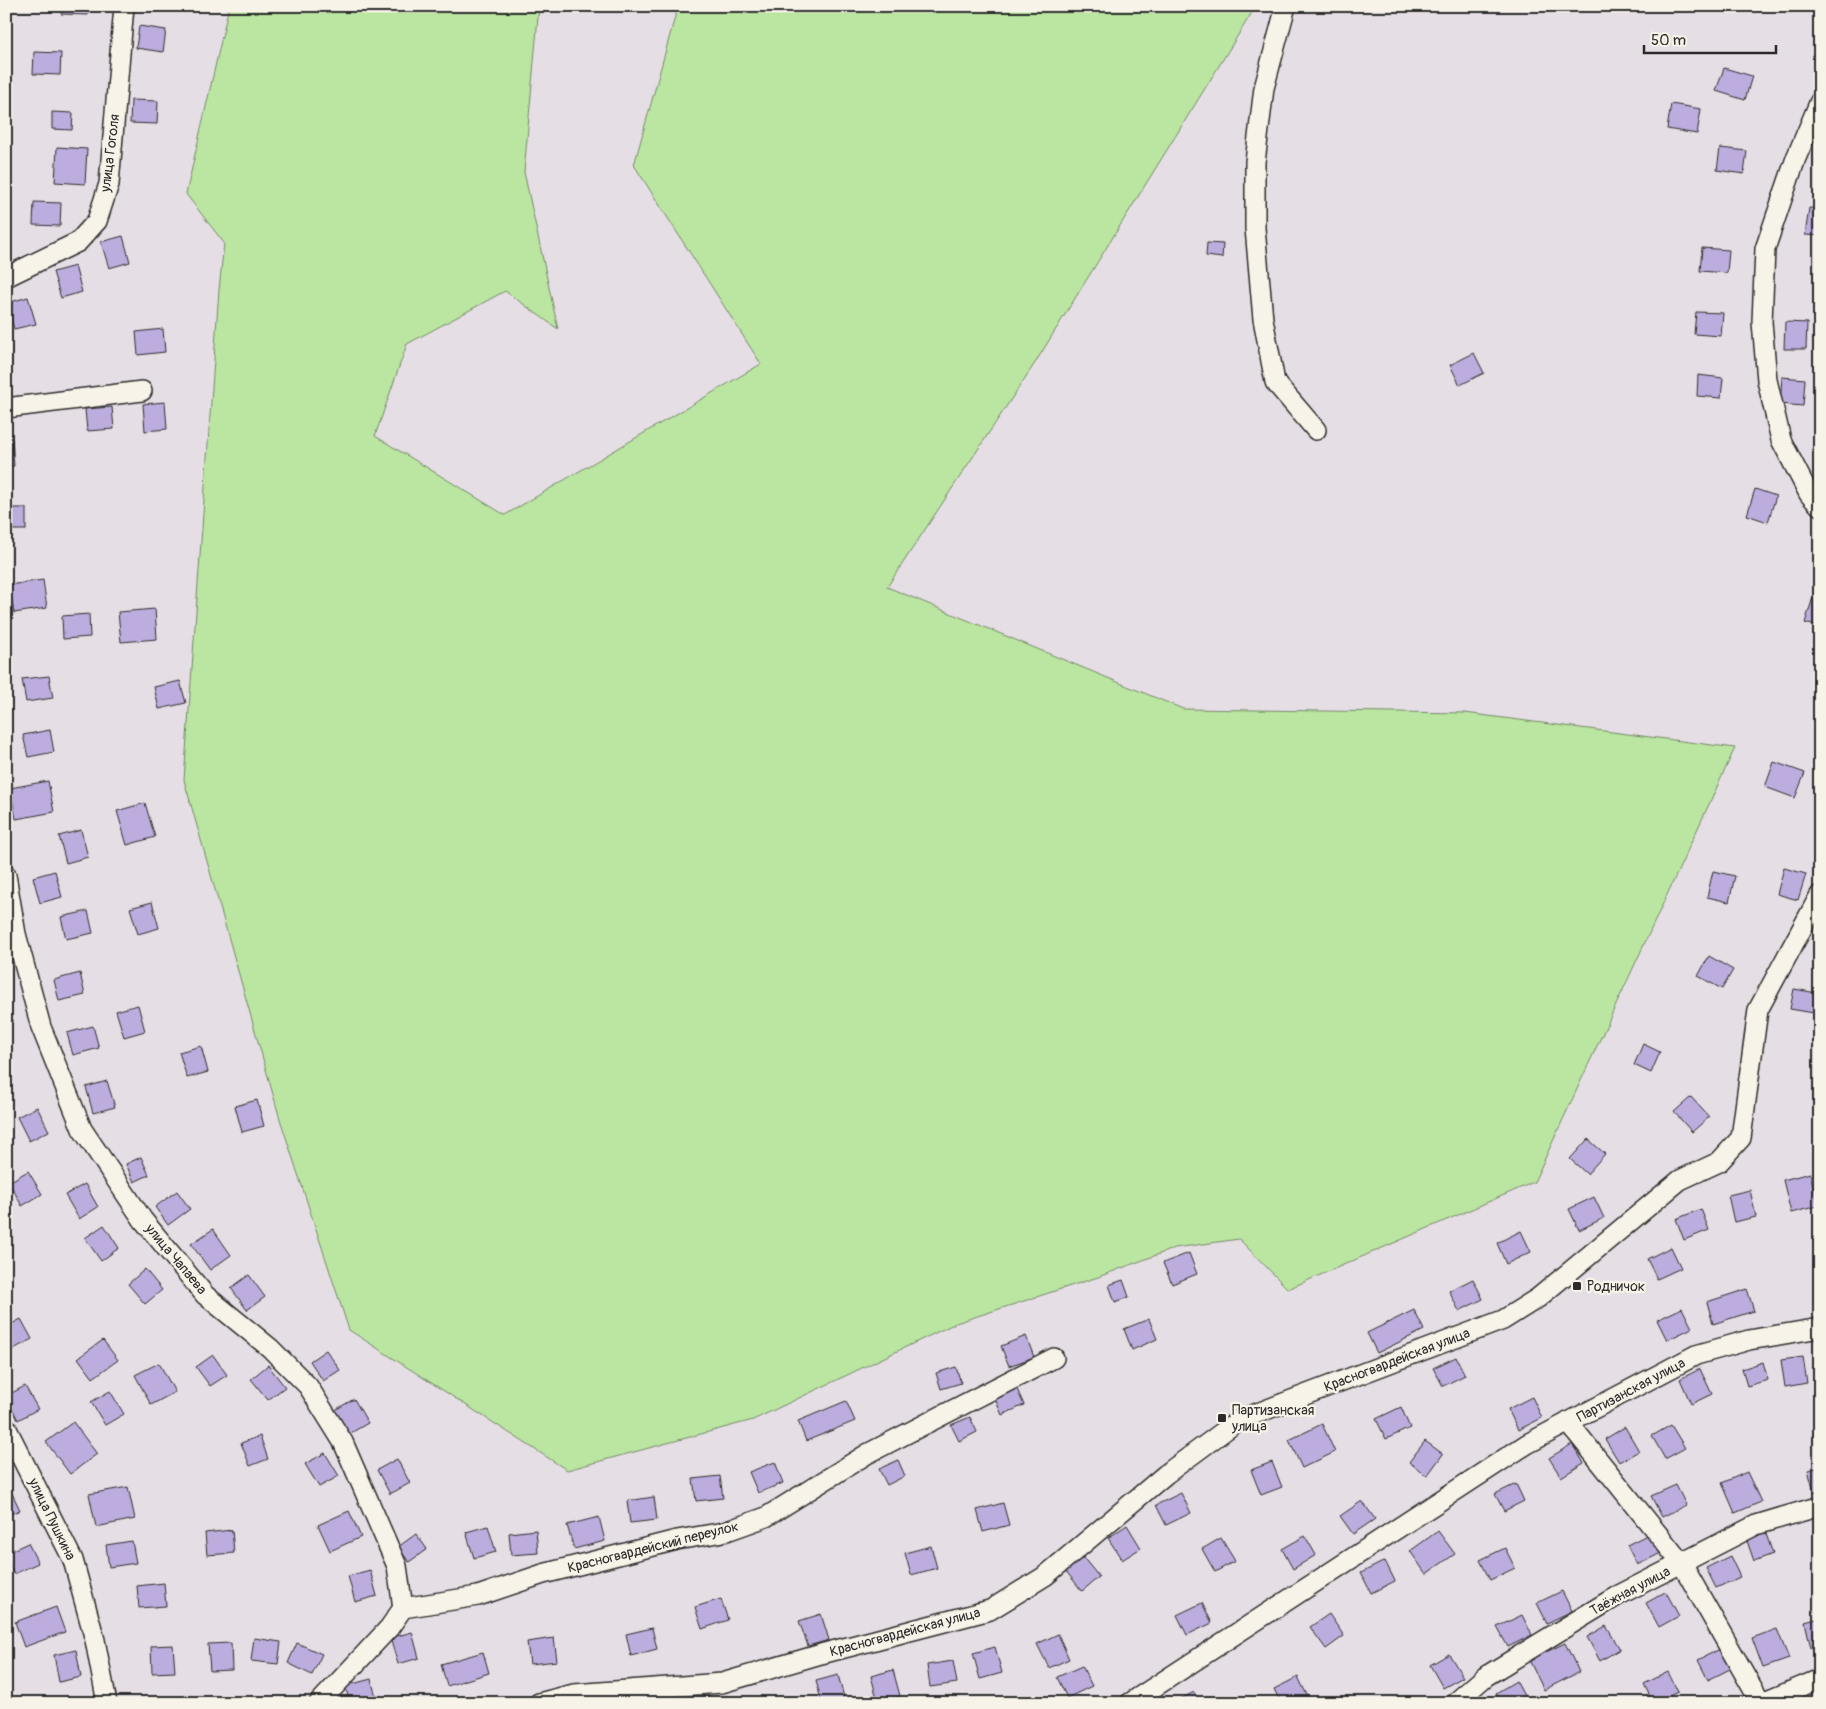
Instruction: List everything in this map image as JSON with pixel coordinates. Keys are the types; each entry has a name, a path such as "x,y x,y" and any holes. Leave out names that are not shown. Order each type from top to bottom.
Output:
{"street":[{"name":"улица Гоголя","path":"6,277 78,242 97,221 109,184 124,6"},
{"path":"1286,6 1264,88 1255,162 1255,228 1263,319 1275,382 1316,430"},
{"path":"1820,100 1796,158 1765,249 1762,322 1767,380 1781,440 1809,494 1820,506"},
{"path":"6,408 142,391"},
{"name":"улица Чапаева","path":"6,875 16,934 41,1027 82,1129 143,1220 205,1295 270,1348 308,1386 342,1442 397,1566 403,1608"},
{"name":"Красногвардейская улица","path":"539,1703 574,1694 722,1683 821,1654 990,1610 1045,1576 1166,1474 1239,1420 1503,1320 1538,1298 1680,1180 1719,1162 1741,1138 1758,1010 1820,894"},
{"name":"Партизанская улица","path":"1130,1703 1527,1444 1696,1355 1749,1340 1820,1328"},
{"name":"Красногвардейский переулок","path":"403,1608 478,1596 543,1574 677,1540 724,1532 766,1517 867,1454 1054,1358"},
{"path":"1568,1422 1682,1564 1761,1703 1820,1679"},
{"name":"улица Пушкина","path":"6,1427 73,1560 94,1640 107,1703"},
{"name":"Таёжная улица","path":"1455,1703 1486,1676 1617,1596 1756,1525 1820,1506"},
{"path":"319,1703 389,1628 403,1608"}],"green space":[{"path":"229,6 539,6 524,172 558,329 505,291 407,344 375,436 505,515 761,364 634,165 678,6 1256,6 1035,363 887,587 1183,709 1465,713 1735,748 1534,1182 1288,1289 1239,1239 1175,1248 1098,1277 956,1323 753,1420 567,1470 349,1330 280,1119 184,780 224,243 186,194"}],"building":[{"path":"62,6 89,6 88,15 61,14"},
{"path":"139,26 166,30 163,52 136,48"},
{"path":"34,52 61,53 60,75 33,74"},
{"path":"1724,68 1752,76 1745,100 1716,91"},
{"path":"131,100 158,101 157,124 130,123"},
{"path":"1671,104 1701,109 1697,134 1667,129"},
{"path":"52,112 73,113 72,130 52,129"},
{"path":"57,147 87,149 85,184 55,182"},
{"path":"1720,148 1747,151 1744,174 1717,170"},
{"path":"34,202 61,203 60,226 33,225"},
{"path":"1809,208 1820,209 1820,236 1805,235"},
{"path":"123,236 130,262 109,268 101,242"},
{"path":"1207,243 1223,244 1222,258 1206,256"},
{"path":"1702,248 1729,250 1727,273 1700,271"},
{"path":"75,266 82,292 61,298 53,272"},
{"path":"28,297 36,324 14,329 7,303"},
{"path":"1696,312 1723,313 1721,336 1694,334"},
{"path":"1785,322 1807,323 1806,349 1784,349"},
{"path":"163,329 165,352 138,355 136,332"},
{"path":"1474,353 1484,373 1460,385 1450,365"},
{"path":"1698,375 1723,378 1721,398 1697,396"},
{"path":"1782,377 1805,379 1803,406 1780,404"},
{"path":"165,402 167,429 145,431 143,404"},
{"path":"112,407 114,429 87,431 85,409"},
{"path":"12,439 14,466 6,467 6,440"},
{"path":"1755,489 1776,496 1768,522 1747,515"},
{"path":"6,508 26,508 26,530 6,530"},
{"path":"43,580 47,608 14,613 9,585"},
{"path":"1813,597 1820,599 1820,627 1805,623"},
{"path":"155,609 157,639 121,642 118,612"},
{"path":"89,614 90,637 63,639 62,616"},
{"path":"49,676 53,698 26,702 22,679"},
{"path":"180,681 186,703 159,709 154,687"},
{"path":"50,730 54,752 28,757 23,735"},
{"path":"1774,762 1805,773 1795,798 1765,787"},
{"path":"48,781 54,812 16,819 10,788"},
{"path":"145,803 155,837 127,845 117,811"},
{"path":"81,830 88,857 66,863 59,836"},
{"path":"1784,868 1806,874 1798,900 1777,894"},
{"path":"55,871 62,897 40,903 33,877"},
{"path":"1713,871 1735,876 1729,902 1707,897"},
{"path":"152,902 159,928 138,934 130,908"},
{"path":"88,911 93,933 66,939 61,917"},
{"path":"1709,956 1733,970 1722,989 1698,976"},
{"path":"80,973 85,995 59,1001 54,980"},
{"path":"1794,989 1817,993 1814,1013 1790,1009"},
{"path":"138,1005 145,1031 124,1037 116,1011"},
{"path":"93,1026 99,1048 73,1055 67,1033"},
{"path":"1643,1044 1660,1052 1651,1073 1634,1065"},
{"path":"201,1046 208,1072 187,1078 179,1052"},
{"path":"107,1081 115,1107 93,1113 86,1087"},
{"path":"1691,1097 1709,1117 1692,1132 1674,1112"},
{"path":"257,1100 264,1126 242,1132 235,1106"},
{"path":"37,1107 49,1131 29,1141 17,1117"},
{"path":"1588,1139 1605,1154 1587,1174 1570,1159"},
{"path":"141,1157 149,1175 134,1182 126,1164"},
{"path":"28,1171 42,1194 22,1206 9,1182"},
{"path":"1810,1173 1818,1206 1791,1213 1783,1180"},
{"path":"85,1184 98,1207 79,1219 65,1195"},
{"path":"1750,1190 1756,1217 1734,1222 1728,1195"},
{"path":"177,1191 190,1209 168,1225 155,1207"},
{"path":"1594,1197 1604,1218 1579,1230 1569,1209"},
{"path":"1701,1209 1709,1230 1684,1240 1676,1219"},
{"path":"104,1225 119,1248 101,1261 85,1238"},
{"path":"213,1229 231,1255 210,1270 191,1244"},
{"path":"1521,1231 1531,1252 1506,1264 1497,1243"},
{"path":"1671,1247 1681,1268 1657,1279 1647,1259"},
{"path":"1189,1253 1197,1274 1172,1284 1163,1263"},
{"path":"145,1269 162,1290 145,1304 128,1284"},
{"path":"249,1275 265,1297 247,1310 231,1288"},
{"path":"1473,1279 1483,1299 1459,1311 1449,1291"},
{"path":"1123,1280 1129,1297 1115,1302 1109,1285"},
{"path":"1747,1289 1754,1311 1713,1324 1707,1302"},
{"path":"1682,1308 1692,1328 1667,1340 1657,1320"},
{"path":"1414,1310 1424,1330 1377,1353 1367,1333"},
{"path":"21,1319 32,1339 8,1352 6,1327"},
{"path":"1149,1319 1157,1339 1132,1350 1124,1329"},
{"path":"1026,1336 1034,1357 1009,1366 1001,1346"},
{"path":"103,1340 118,1360 93,1378 78,1358"},
{"path":"326,1350 340,1370 323,1381 310,1361"},
{"path":"213,1355 227,1375 210,1386 196,1367"},
{"path":"1456,1357 1465,1375 1443,1386 1433,1368"},
{"path":"1803,1357 1807,1383 1785,1387 1781,1360"},
{"path":"1763,1362 1768,1380 1747,1386 1742,1369"},
{"path":"159,1363 175,1392 151,1405 135,1375"},
{"path":"268,1365 285,1387 268,1400 251,1379"},
{"path":"956,1367 961,1383 941,1389 936,1373"},
{"path":"1700,1369 1712,1394 1691,1404 1680,1379"},
{"path":"25,1386 38,1409 18,1420 6,1396"},
{"path":"1016,1387 1024,1405 1002,1415 994,1396"},
{"path":"110,1391 124,1414 105,1425 91,1402"},
{"path":"1532,1397 1542,1418 1518,1430 1508,1409"},
{"path":"354,1399 368,1423 349,1434 335,1410"},
{"path":"846,1401 855,1421 806,1441 798,1421"},
{"path":"1401,1407 1410,1428 1386,1439 1376,1419"},
{"path":"970,1417 977,1432 959,1441 951,1425"},
{"path":"73,1422 97,1454 70,1474 46,1442"},
{"path":"1322,1424 1335,1452 1302,1468 1289,1440"},
{"path":"1671,1425 1685,1448 1665,1459 1652,1436"},
{"path":"1625,1427 1639,1451 1619,1462 1605,1439"},
{"path":"260,1436 268,1459 250,1466 241,1443"},
{"path":"1425,1441 1443,1454 1427,1476 1409,1462"},
{"path":"1572,1444 1584,1463 1561,1477 1549,1458"},
{"path":"325,1453 339,1476 319,1487 305,1464"},
{"path":"397,1459 410,1483 390,1494 377,1470"},
{"path":"898,1460 905,1476 887,1485 879,1469"},
{"path":"775,1462 783,1483 758,1493 749,1472"},
{"path":"1272,1462 1282,1487 1261,1495 1251,1470"},
{"path":"1820,1467 1820,1491 1814,1492 1808,1470"},
{"path":"1747,1472 1761,1502 1735,1513 1722,1483"},
{"path":"720,1476 723,1498 696,1501 693,1479"},
{"path":"1516,1484 1524,1501 1504,1511 1495,1494"},
{"path":"1676,1485 1686,1505 1662,1517 1651,1496"},
{"path":"128,1487 135,1519 96,1527 89,1494"},
{"path":"10,1489 20,1510 6,1516 6,1491"},
{"path":"1181,1493 1191,1513 1166,1525 1156,1505"},
{"path":"654,1497 657,1520 630,1523 627,1501"},
{"path":"1362,1501 1375,1519 1353,1534 1340,1516"},
{"path":"1003,1503 1009,1525 983,1532 977,1510"},
{"path":"349,1511 361,1537 330,1551 318,1525"},
{"path":"599,1517 605,1541 574,1549 567,1525"},
{"path":"1127,1525 1141,1548 1122,1560 1108,1538"},
{"path":"488,1526 496,1552 474,1558 466,1532"},
{"path":"232,1530 234,1553 207,1555 205,1533"},
{"path":"536,1530 538,1553 511,1555 509,1533"},
{"path":"1438,1531 1455,1554 1426,1574 1410,1551"},
{"path":"1765,1531 1773,1554 1754,1561 1746,1538"},
{"path":"1651,1533 1661,1553 1637,1565 1627,1545"},
{"path":"416,1534 427,1549 409,1562 398,1547"},
{"path":"1305,1536 1316,1555 1293,1569 1282,1549"},
{"path":"1221,1538 1235,1561 1215,1572 1202,1549"},
{"path":"132,1541 136,1563 109,1567 106,1545"},
{"path":"28,1543 38,1563 14,1574 6,1559 6,1553"},
{"path":"931,1546 937,1568 911,1575 905,1553"},
{"path":"1505,1548 1515,1568 1490,1580 1480,1560"},
{"path":"1082,1556 1099,1577 1082,1591 1065,1570"},
{"path":"1730,1556 1740,1577 1716,1588 1706,1568"},
{"path":"1385,1561 1395,1581 1371,1593 1361,1573"},
{"path":"370,1570 377,1596 355,1602 348,1576"},
{"path":"164,1583 166,1606 139,1608 137,1586"},
{"path":"1562,1591 1572,1611 1547,1623 1537,1603"},
{"path":"1666,1592 1679,1616 1659,1627 1646,1603"},
{"path":"721,1599 728,1620 702,1629 695,1607"},
{"path":"1202,1603 1212,1623 1187,1635 1177,1615"},
{"path":"56,1607 65,1632 24,1647 15,1622"},
{"path":"821,1614 829,1640 808,1646 799,1621"},
{"path":"1329,1614 1344,1636 1326,1649 1310,1627"},
{"path":"1522,1615 1532,1635 1508,1647 1497,1627"},
{"path":"1820,1618 1820,1646 1811,1648 1805,1622"},
{"path":"1606,1626 1620,1649 1600,1661 1587,1637"},
{"path":"652,1628 657,1649 631,1656 626,1634"},
{"path":"1777,1629 1789,1659 1763,1668 1752,1638"},
{"path":"412,1632 419,1658 398,1664 390,1638"},
{"path":"1058,1634 1069,1659 1049,1668 1037,1644"},
{"path":"254,1638 281,1642 278,1664 251,1661"},
{"path":"554,1638 557,1661 530,1664 527,1642"},
{"path":"231,1643 232,1670 210,1671 208,1644"},
{"path":"297,1643 322,1654 312,1675 288,1663"},
{"path":"1565,1643 1579,1672 1544,1690 1529,1660"},
{"path":"173,1645 175,1672 152,1673 151,1646"},
{"path":"995,1647 1002,1673 980,1679 973,1653"},
{"path":"1722,1648 1732,1668 1708,1680 1698,1660"},
{"path":"76,1650 81,1677 59,1682 54,1655"},
{"path":"483,1652 489,1673 447,1686 441,1664"},
{"path":"1449,1654 1463,1677 1443,1688 1430,1665"},
{"path":"953,1661 957,1683 930,1687 927,1665"},
{"path":"1082,1666 1092,1686 1067,1698 1057,1677"},
{"path":"893,1670 900,1696 878,1702 871,1676"},
{"path":"1668,1672 1678,1692 1653,1703 1644,1684"},
{"path":"838,1675 845,1701 822,1703 816,1681"},
{"path":"1298,1677 1308,1697 1297,1703 1281,1703 1274,1689"},
{"path":"371,1679 377,1700 350,1703 345,1686"},
{"path":"1516,1681 1528,1703 1502,1703 1496,1693"},
{"path":"1194,1692 1199,1703 1173,1703"},
{"path":"1400,1696 1403,1703 1385,1703"}],"place":[{"name":"Родничок","path":"1577,1286"},
{"name":"Партизанская улица","path":"1222,1418"}]}
